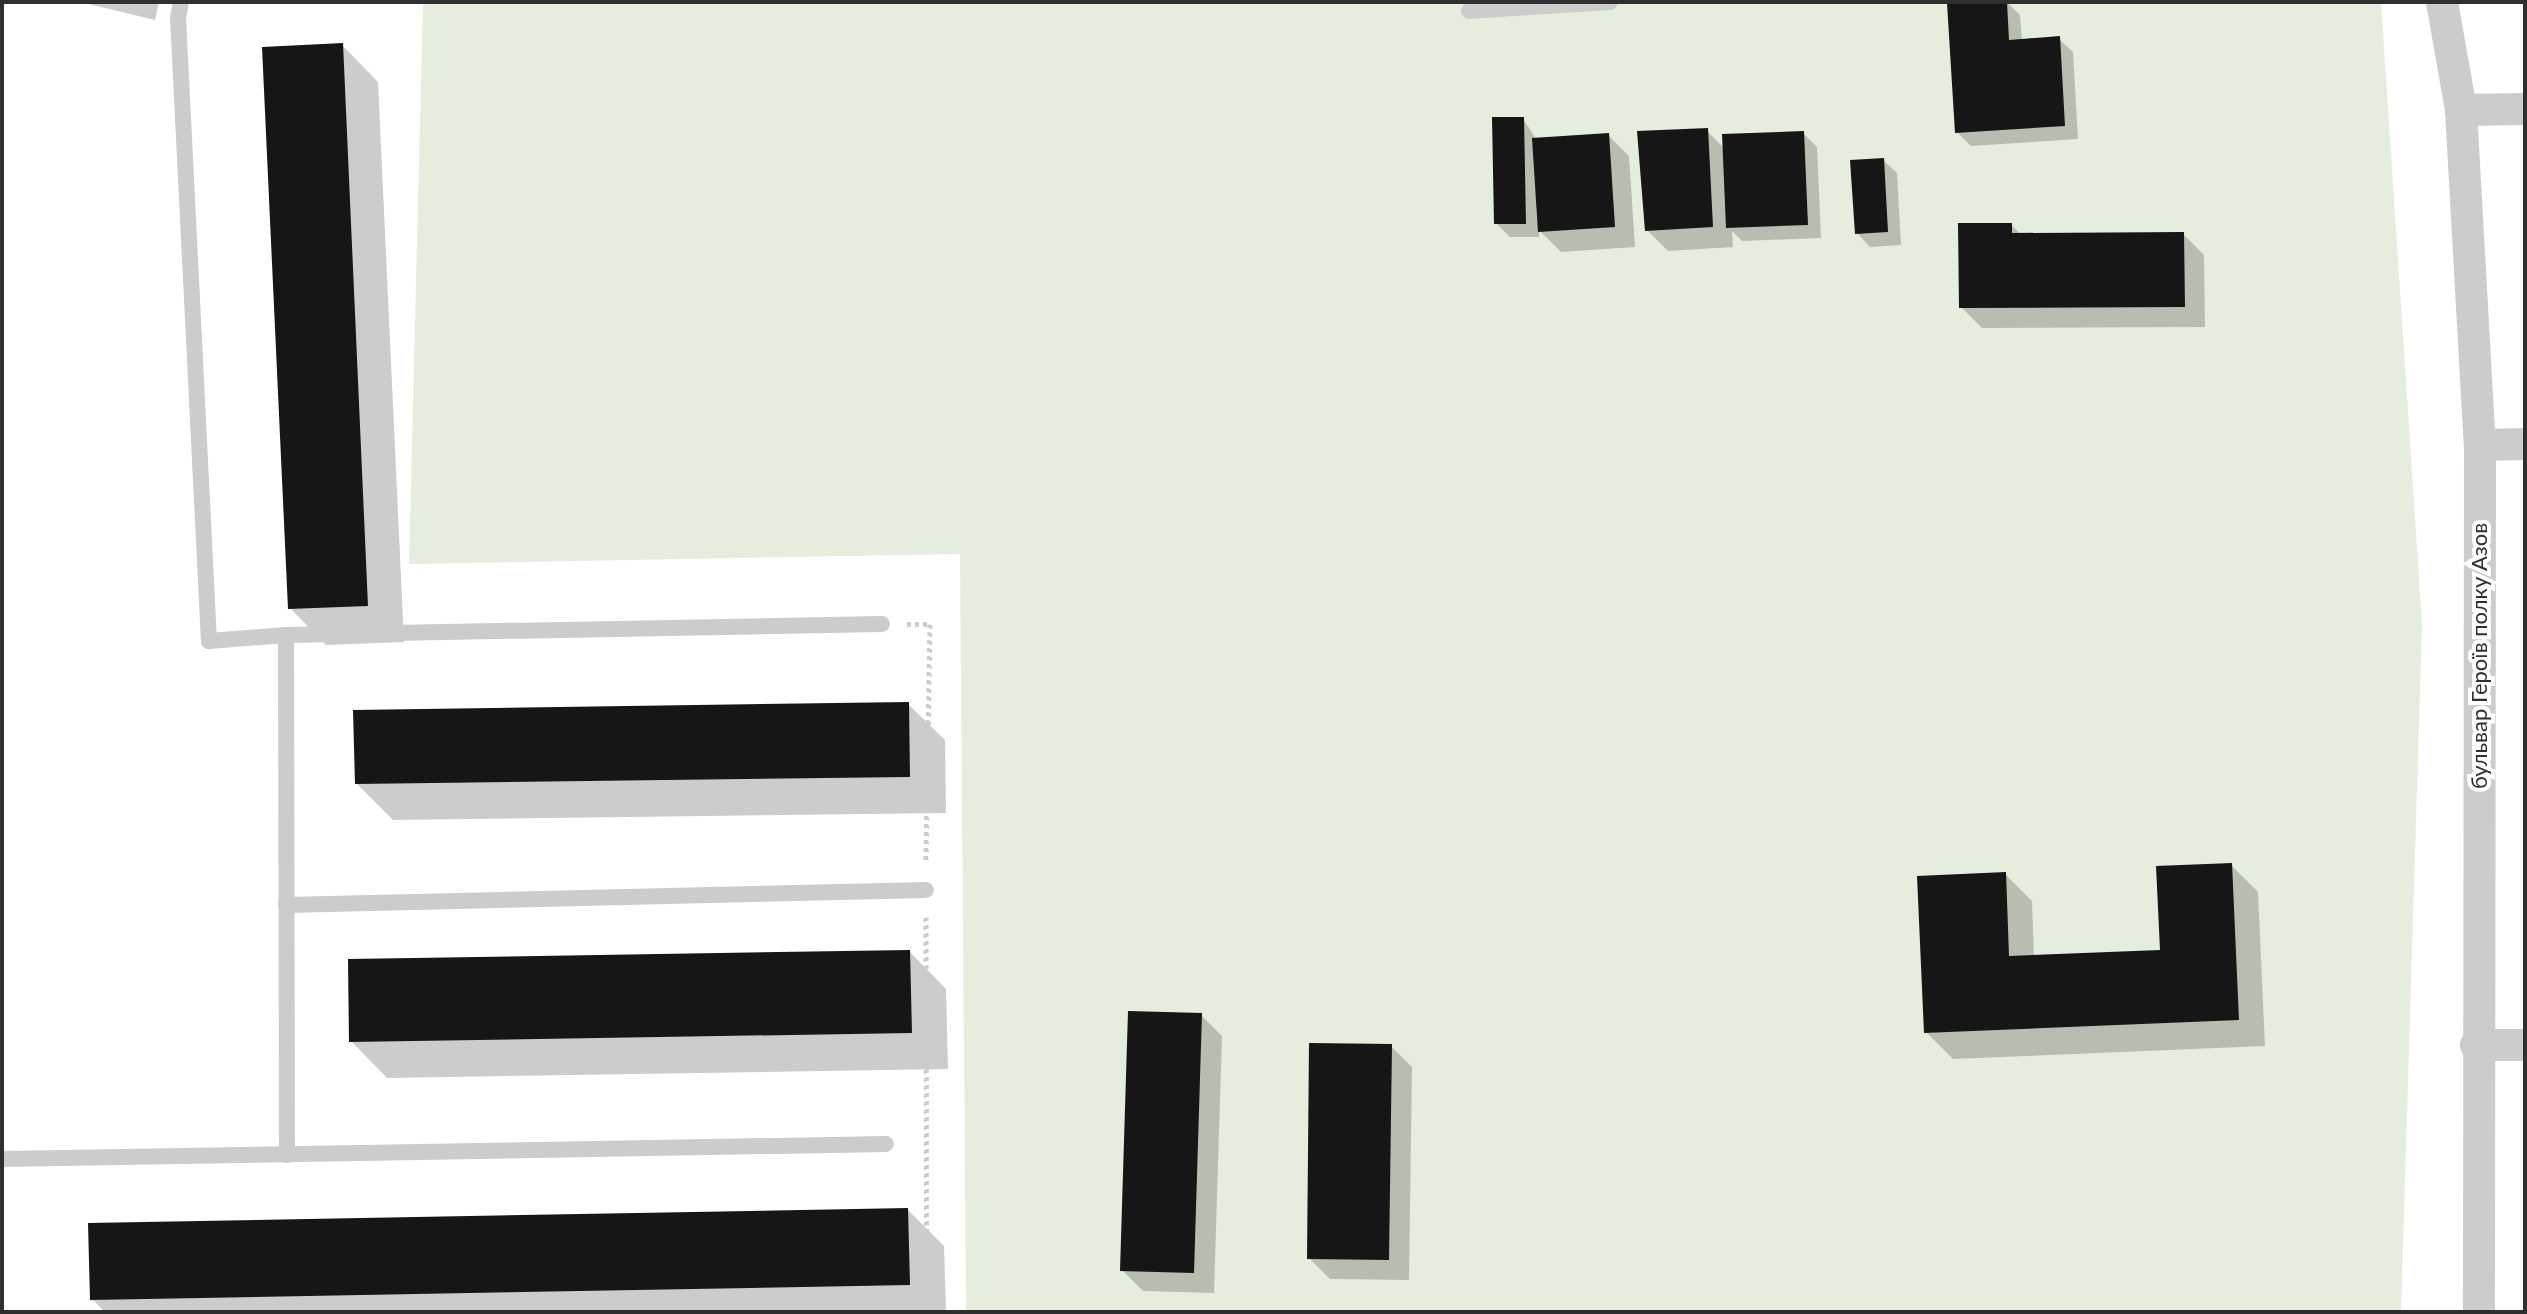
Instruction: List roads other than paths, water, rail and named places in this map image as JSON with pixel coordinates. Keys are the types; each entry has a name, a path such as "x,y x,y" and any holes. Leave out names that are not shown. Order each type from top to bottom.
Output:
{"street":[{"name":"бульвар Героїв полку Азов","path":"2442,2 2461,110 2480,445 2476,1045 2479,1312"},
{"path":"2461,110 2525,109"},
{"path":"2480,445 2525,444"},
{"path":"2476,1045 2525,1045"}],"lane":[{"path":"181,2 178,17 209,641 286,635 882,624"},
{"path":"1469,11 1610,2"},
{"path":"286,635 287,1155"},
{"path":"286,905 926,890"},
{"path":"2,1159 886,1144"}]}
